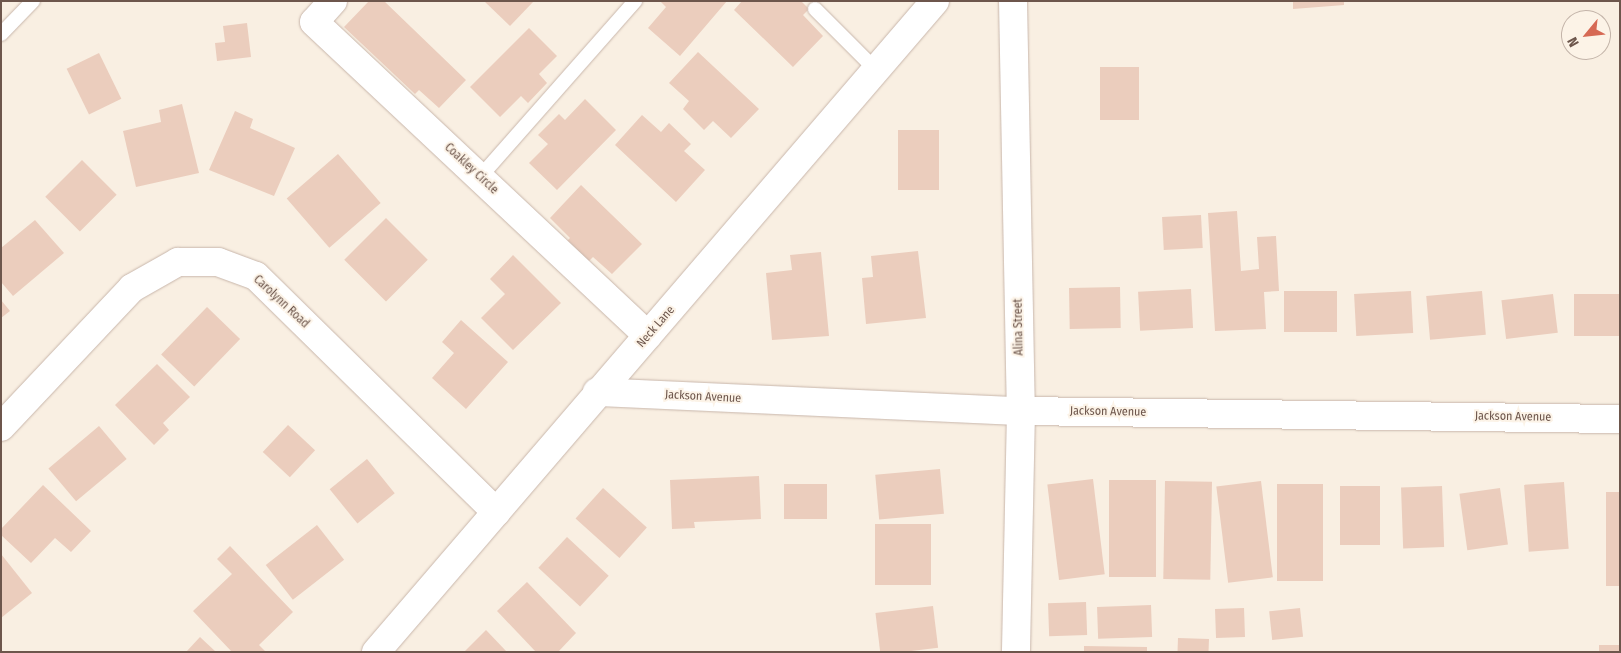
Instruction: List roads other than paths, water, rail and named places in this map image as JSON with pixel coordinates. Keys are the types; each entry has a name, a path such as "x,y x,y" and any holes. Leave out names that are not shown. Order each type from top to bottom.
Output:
{"street":[{"name":"Coakley Circle","path":"333,1 314,22 648,336"},
{"name":"Neck Lane","path":"376,652 597,392 648,336 935,1"},
{"name":"Alina Street","path":"1013,1 1021,411 1016,652"},
{"name":"Carolynn Road","path":"1,427 132,288 178,262 218,262 256,276 496,512"},
{"name":"Jackson Avenue","path":"597,392 1021,411 1620,419"}],"lane":[{"path":"1,34 33,1"},
{"path":"480,177 635,1"},
{"path":"815,9 876,70"}]}
